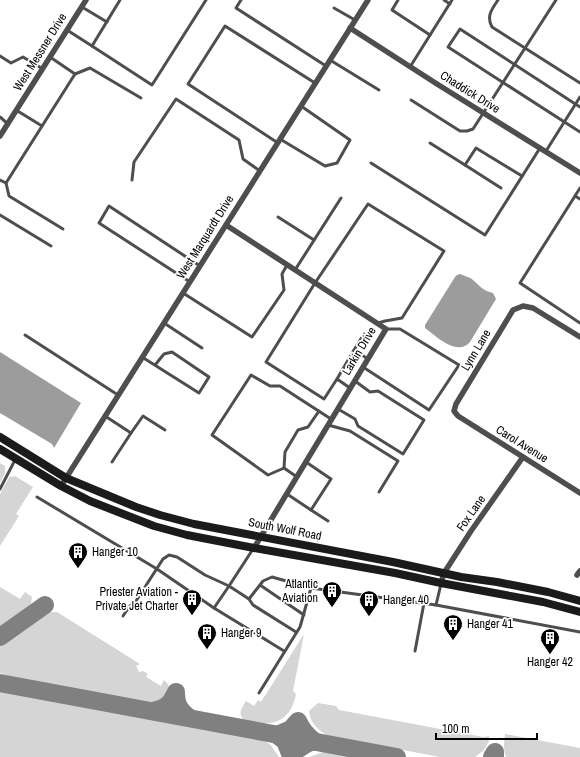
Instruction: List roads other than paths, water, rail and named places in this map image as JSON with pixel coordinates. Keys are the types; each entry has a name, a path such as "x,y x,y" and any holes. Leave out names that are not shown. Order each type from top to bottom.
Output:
{"main road":[{"name":"South Wolf Road","path":"0,437 66,478 160,515 194,524 393,562 461,577 548,592 580,601"},
{"name":"South Wolf Road","path":"0,449 61,486 90,501 154,526 254,548 395,573 441,584 544,602 580,612"}],"street":[{"name":"West Messner Drive","path":"0,136 86,0"},
{"name":"West Marquardt Drive","path":"61,486 368,0"},
{"name":"Chaddick Drive","path":"350,28 580,173"},
{"name":"Larkin Drive","path":"226,225 386,329 254,548"},
{"name":"Lynn Lane","path":"454,411 456,404 513,310 523,306 533,308 580,337"},
{"name":"Carol Avenue","path":"454,411 458,416 580,493"},
{"name":"Fox Lane","path":"441,584 444,573 471,531 523,457"}],"lane":[{"path":"92,46 120,0"},
{"path":"67,30 152,85 206,0"},
{"path":"242,0 236,8 326,66"},
{"path":"398,0 392,10 430,35"},
{"path":"444,0 450,4"},
{"path":"410,67 452,0"},
{"path":"498,0 489,14 489,22 492,27 580,83"},
{"path":"411,100 460,130 467,131 473,129 524,47 556,0"},
{"path":"82,7 107,22"},
{"path":"334,8 355,20"},
{"path":"301,106 350,140 337,163 325,166 279,141 188,84 225,26 315,83"},
{"path":"580,107 460,28 448,47 580,132"},
{"path":"0,56 11,63 23,57 42,69"},
{"path":"50,57 75,74"},
{"path":"330,60 379,90"},
{"path":"6,184 75,74 90,68 141,98"},
{"path":"371,163 485,235 522,176 564,122 580,97"},
{"path":"132,180 134,162 176,99 239,140 243,159 260,171"},
{"path":"16,110 42,126"},
{"path":"0,117 8,124"},
{"path":"430,143 502,188"},
{"path":"465,165 476,148 522,176"},
{"path":"0,180 6,184 9,196 63,229"},
{"path":"580,188 520,283 580,323"},
{"path":"575,196 580,199"},
{"path":"294,270 341,198"},
{"path":"364,334 324,399 266,362 315,283 368,204 444,251 402,318 384,321 378,324"},
{"path":"190,282 99,223 109,206 200,266"},
{"path":"0,215 51,246"},
{"path":"278,217 314,240"},
{"path":"183,293 252,337 284,290 282,274 287,265"},
{"path":"164,322 202,348"},
{"path":"362,367 429,410 458,365 400,329 386,329"},
{"path":"25,335 118,395"},
{"path":"354,350 368,359"},
{"path":"142,357 199,393 209,377 172,352 164,354 155,365"},
{"path":"284,468 268,475 212,436 251,375 270,386 280,386 331,419"},
{"path":"337,379 350,388"},
{"path":"338,408 355,419 358,426 403,454 424,420 378,391 370,392 354,381"},
{"path":"284,468 285,452 298,430 308,427 319,411"},
{"path":"105,416 131,433"},
{"path":"112,462 144,416 166,430"},
{"path":"328,425 350,431 398,461 379,492"},
{"path":"0,489 16,458"},
{"path":"306,462 331,479 311,510"},
{"path":"284,468 297,477"},
{"path":"287,494 328,521"},
{"path":"37,498 157,569 214,608 284,652"},
{"path":"214,608 254,548"},
{"path":"123,616 136,601 163,559 169,555 176,557 205,575 229,586 249,599 253,605 296,632"},
{"path":"249,599 263,581 272,577 311,588 424,603 580,632"},
{"path":"436,605 441,584"},
{"path":"260,585 304,615"},
{"path":"259,693 300,627 311,588"},
{"path":"415,651 424,603"}],"place":[{"name":"Hanger 10","path":"78,569"},
{"name":"Atlantic Aviation","path":"332,608"},
{"name":"Priester Aviation - Private Jet Charter","path":"192,616"},
{"name":"Hanger 40","path":"369,617"},
{"name":"Hanger 41","path":"453,641"},
{"name":"Hanger 9","path":"207,650"},
{"name":"Hanger 42","path":"550,655"}]}
